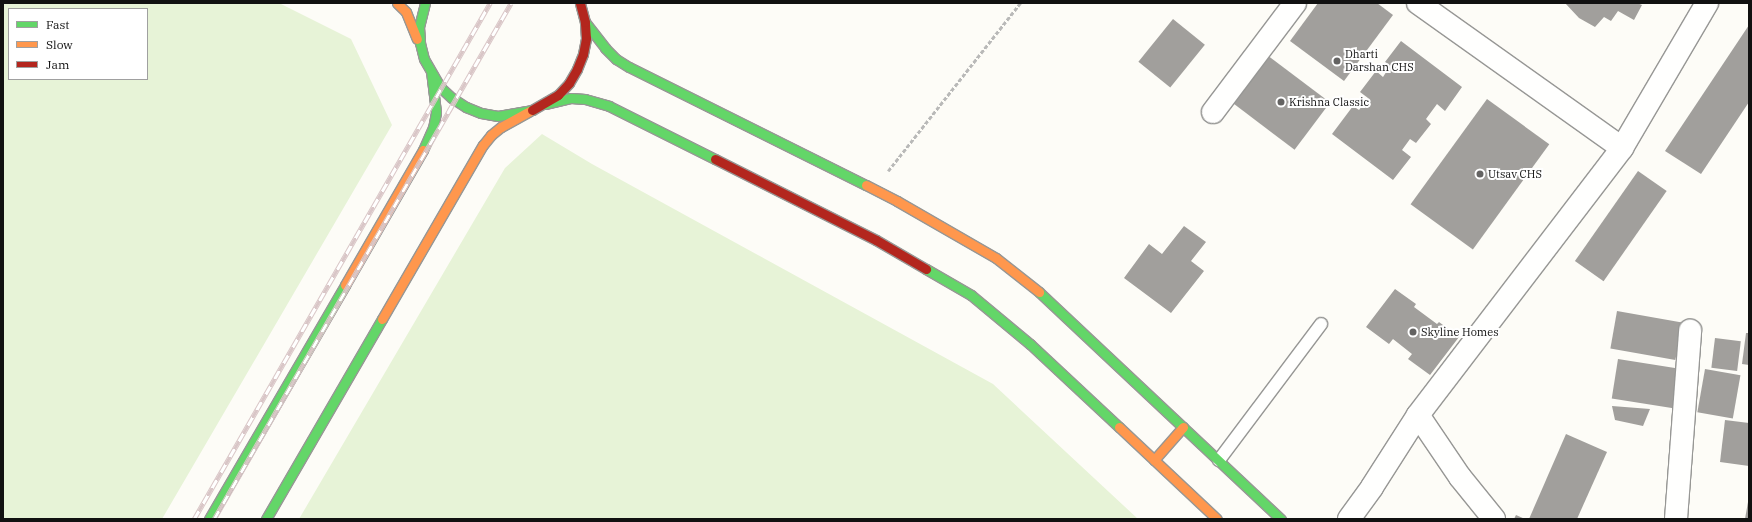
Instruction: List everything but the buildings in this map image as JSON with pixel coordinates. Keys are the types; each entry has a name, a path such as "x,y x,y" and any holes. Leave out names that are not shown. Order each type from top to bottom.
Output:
{"street":[{"path":"397,3 406,12 431,74 440,87 452,98 471,109 498,116 530,111"},
{"path":"424,59 420,43 419,27 425,3"},
{"path":"266,519 483,145 491,135 502,127 545,104 558,95 569,83 583,54 586,38 585,22 580,3"},
{"path":"1213,112 1295,3"},
{"path":"1420,3 1622,148"},
{"path":"1349,519 1372,487 1418,415 1622,148 1707,3"},
{"path":"585,22 605,48 616,59 629,67 874,189 944,226 996,258 1055,307 1281,519"},
{"path":"209,519 427,144 433,128 436,112 431,74"},
{"path":"545,104 571,98 585,99 609,106 922,265 971,295 1001,318 1216,519"},
{"path":"1676,519 1690,331"},
{"path":"1418,415 1460,477 1494,519"},
{"path":"1154,460 1183,427"}],"lane":[{"path":"1219,460 1321,324"}],"path":[{"path":"874,189 1020,3"}],"green space":[{"path":"3,3 279,3 351,39 392,125 162,519 3,519"},
{"path":"542,134 592,164 993,384 1138,519 299,519 505,168"}],"railway":[{"path":"194,519 490,3"},
{"path":"214,519 511,3"}],"traffic: fast":[{"path":"425,3 419,27 420,43 424,59 440,87 452,98 466,107 481,113 498,116 532,110"},
{"path":"585,22 605,48 616,59 629,67 866,185"},
{"path":"423,150 433,128 436,112 431,74"},
{"path":"545,104 571,98 585,99 609,106 715,159"},
{"path":"926,269 971,295 1030,344 1119,427"},
{"path":"209,519 345,285"},
{"path":"1039,292 1281,519"},
{"path":"266,519 382,319"}],"traffic: slow":[{"path":"397,3 406,12 417,39"},
{"path":"382,319 483,145 491,135 501,127 530,111"},
{"path":"345,285 423,150"},
{"path":"866,185 897,201 996,258 1039,292"},
{"path":"1119,427 1217,519"},
{"path":"1154,460 1183,427"}],"traffic: jam":[{"path":"532,110 558,95 569,83 577,69 583,54 586,38 585,22 580,3"},
{"path":"715,159 876,240 926,269"}],"place":[{"name":"Dharti Darshan CHS","path":"1337,61"},
{"name":"Krishna Classic","path":"1281,102"},
{"name":"Utsav CHS","path":"1480,174"},
{"name":"Skyline Homes","path":"1413,332"}]}
